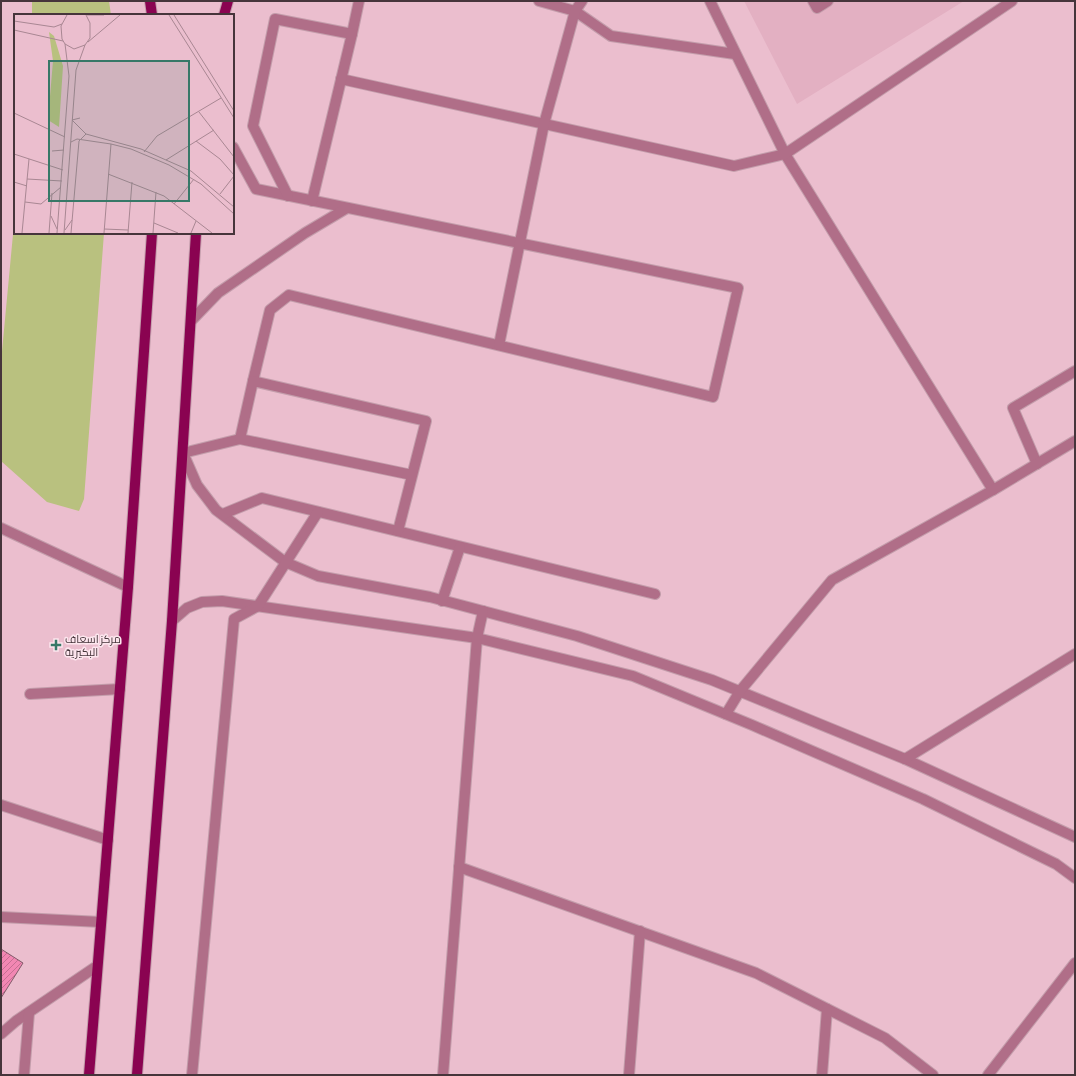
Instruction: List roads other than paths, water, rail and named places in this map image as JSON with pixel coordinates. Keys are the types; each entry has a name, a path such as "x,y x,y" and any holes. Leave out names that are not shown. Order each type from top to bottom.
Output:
{"main road":[{"path":"150,1 152,14"},
{"path":"224,14 228,1"},
{"path":"89,1075 128,587 152,234"},
{"path":"137,1075 172,621 196,234"}],"street":[{"path":"312,200 359,1"},
{"path":"539,1 575,11 611,36 736,54"},
{"path":"499,345 544,124 575,11 582,1"},
{"path":"710,1 785,154 993,490"},
{"path":"813,1 817,8 828,1"},
{"path":"341,79 734,166 785,154 1012,1"},
{"path":"288,196 253,126 275,19 352,34"},
{"path":"234,149 256,189 738,288 713,397 289,294 270,310 240,439"},
{"path":"191,321 218,293 305,233 346,208"},
{"path":"1037,464 1013,408 1075,371"},
{"path":"253,381 426,421 398,531"},
{"path":"412,475 240,439 183,453 198,485 216,510 285,562 318,576 442,601 577,636 712,680 905,759 1075,837"},
{"path":"726,714 740,692 832,580 993,490 1075,441"},
{"path":"223,514 262,498 655,594"},
{"path":"192,1075 234,619 258,606 318,512"},
{"path":"1,528 128,587"},
{"path":"442,601 460,546"},
{"path":"172,621 187,608 202,602 222,601 477,638 633,676 726,714 923,799 1056,864 1075,878"},
{"path":"443,1075 477,638 483,611"},
{"path":"905,759 1075,654"},
{"path":"30,694 120,689"},
{"path":"1,805 108,840"},
{"path":"459,867 756,973 885,1038 933,1075"},
{"path":"1,917 101,922"},
{"path":"629,1075 640,932"},
{"path":"988,1075 1075,963"},
{"path":"1,1034 16,1021 98,966"},
{"path":"822,1075 827,1009"},
{"path":"24,1075 28,1013"}],"place":[{"name":"مركز اسعاف البكيرية","path":"56,645"}]}
